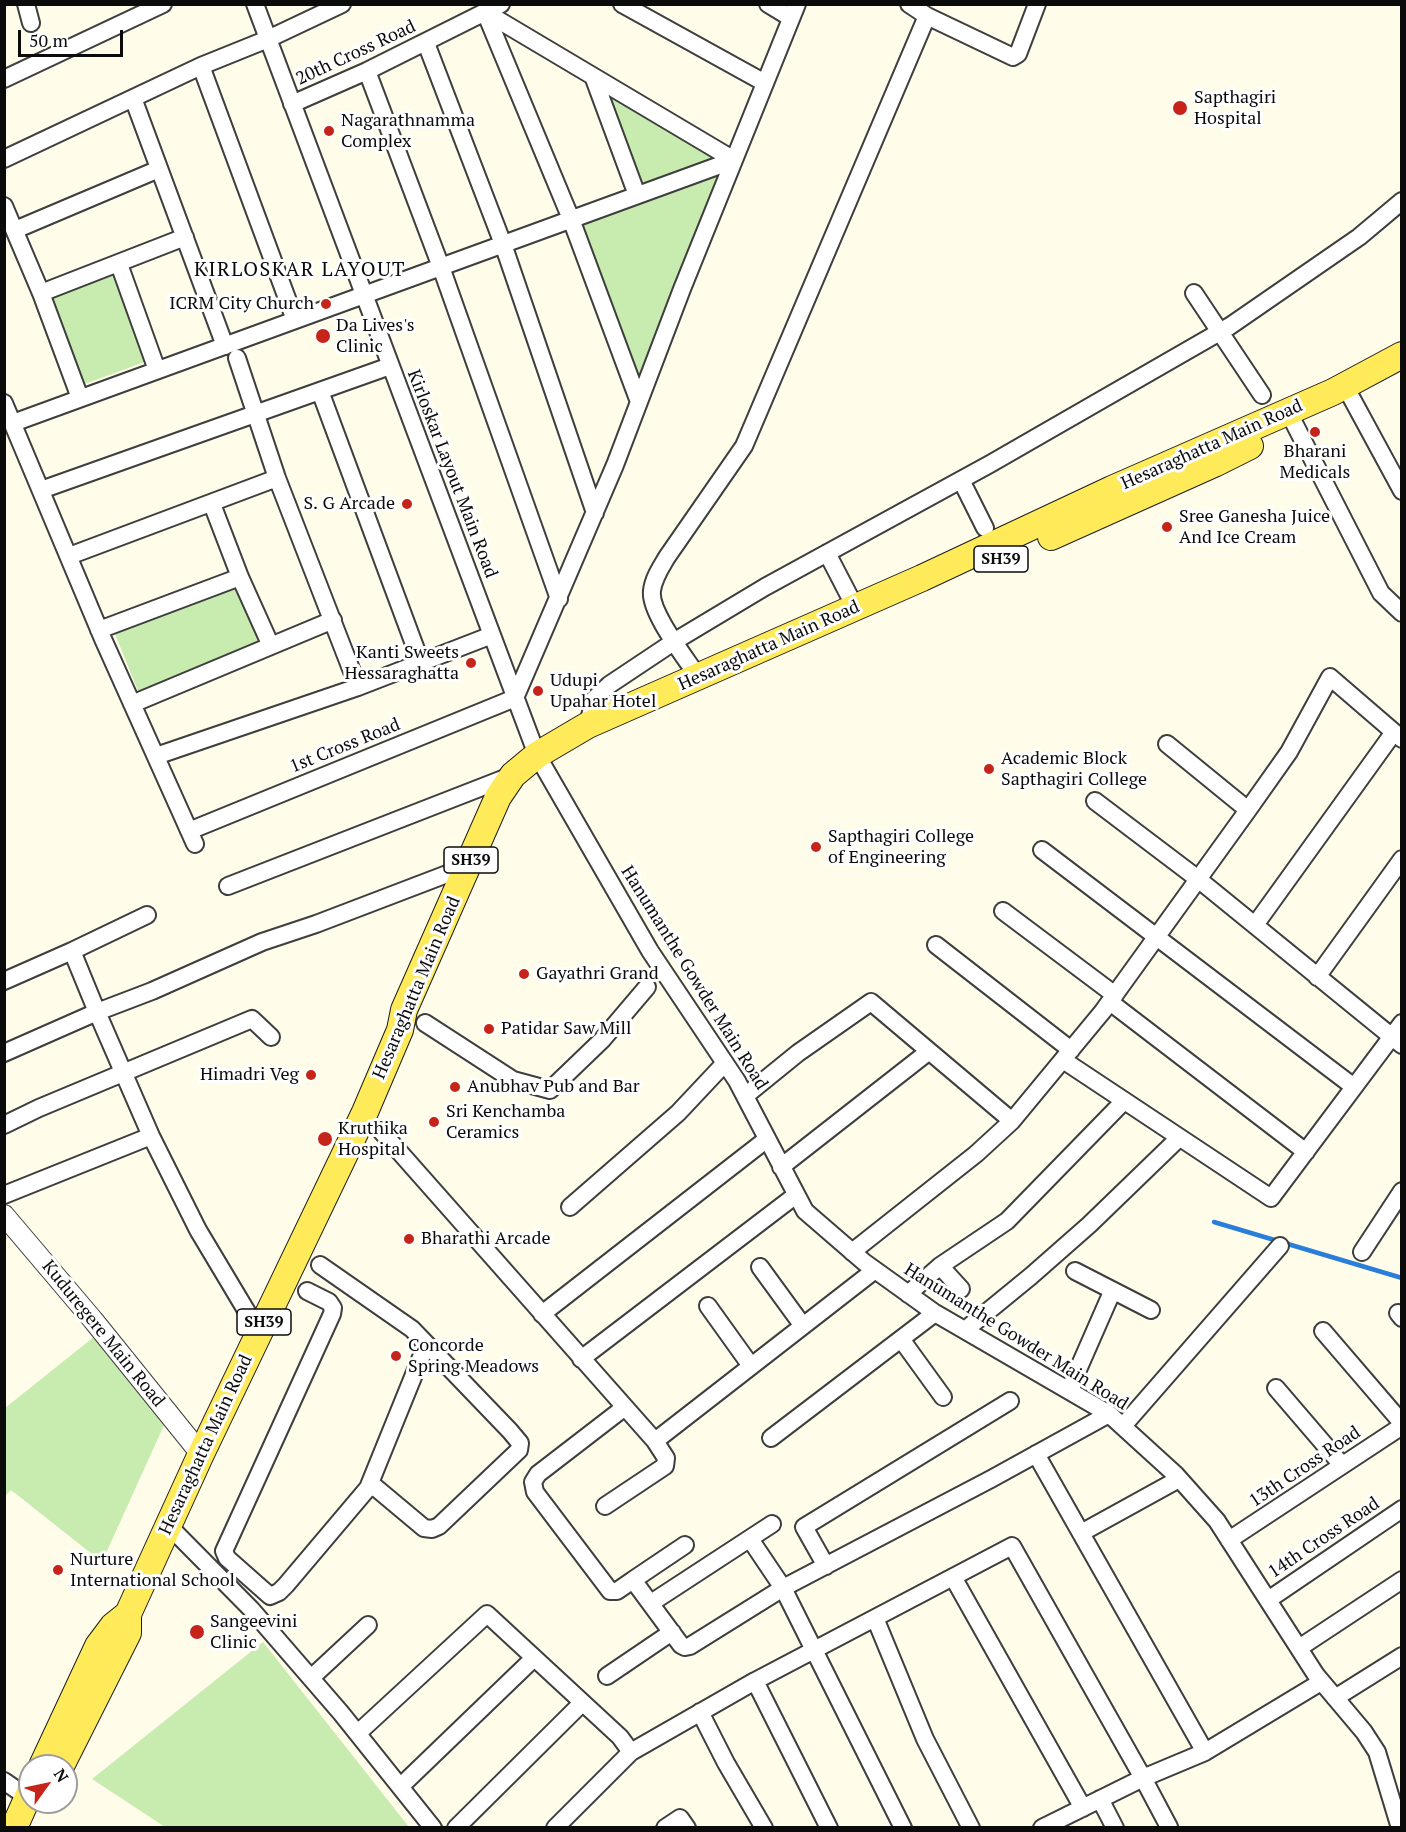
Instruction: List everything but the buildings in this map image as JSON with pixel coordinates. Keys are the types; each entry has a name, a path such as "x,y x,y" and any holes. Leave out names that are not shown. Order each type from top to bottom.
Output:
{"main road":[{"name":"Hesaraghatta Main Road","path":"592,731 698,677 922,578 1112,489 1333,392 1401,355"},
{"name":"Hesaraghatta Main Road","path":"592,731 1204,468 1294,423 1401,374"},
{"path":"400,1030 412,1016 501,819 512,800 541,761 592,731"},
{"name":"Hesaraghatta Main Road","path":"67,1754 128,1633 128,1614 201,1454 365,1112 400,1030 404,1010 498,797 513,774 541,761"},
{"path":"48,1754 98,1646 114,1626 128,1614"},
{"path":"14,1827 25,1814"}],"street":[{"path":"26,4 31,23"},
{"path":"4,80 163,4"},
{"name":"Kirloskar Layout Main Road","path":"255,4 515,698 541,761"},
{"path":"4,159 201,66 268,39 342,4"},
{"name":"20th Cross Road","path":"292,104 426,43 501,4"},
{"path":"622,4 765,83"},
{"path":"515,698 595,513 794,11 768,4"},
{"path":"909,4 927,16 1013,57 1017,54 1037,4"},
{"path":"485,12 734,160"},
{"path":"485,12 571,219 639,402"},
{"path":"698,677 655,609 652,590 656,576 744,446 927,16"},
{"path":"426,43 502,244 595,513"},
{"path":"201,66 295,320"},
{"path":"367,71 441,267 559,599"},
{"path":"593,76 637,195"},
{"path":"133,98 185,237 256,414 358,687"},
{"path":"13,423 157,370 231,352 295,320 734,160"},
{"path":"15,230 159,169"},
{"path":"592,731 594,699 609,685 675,641 765,587 961,480 1221,331 1359,237 1401,201"},
{"path":"4,206 41,293 80,398"},
{"path":"41,293 185,237"},
{"path":"119,264 157,370"},
{"path":"1194,292 1262,395"},
{"path":"41,490 390,366"},
{"path":"320,391 421,663"},
{"path":"1351,397 1401,491"},
{"path":"4,403 99,630 156,756 358,687 492,635"},
{"path":"1294,423 1381,593 1401,613"},
{"path":"69,556 278,478"},
{"path":"961,480 985,528"},
{"path":"212,504 240,577 271,646"},
{"path":"827,553 855,607"},
{"path":"99,630 240,577"},
{"path":"132,704 333,620"},
{"path":"852,1252 976,1154 1012,1121 1067,1055 1112,998 1289,752 1330,677 1398,736 1255,925"},
{"name":"1st Cross Road","path":"156,756 192,838 515,698"},
{"path":"1167,744 1248,810"},
{"name":"Hanumanthe Gowder Main Road","path":"541,761 650,951 745,1096 805,1211 852,1252 908,1294 1109,1414 1179,1479 1217,1521 1321,1682 1364,1732 1377,1752 1400,1827"},
{"path":"228,886 513,774"},
{"path":"1095,801 1198,879 1396,1042"},
{"path":"1042,850 1354,1087"},
{"path":"1317,976 1401,859"},
{"path":"4,1053 262,942 316,924 468,866"},
{"path":"1003,911 1306,1152"},
{"path":"4,981 147,915"},
{"path":"936,945 1124,1101 1272,1198 1354,1087 1396,1042 1401,1023"},
{"path":"72,951 151,1136 198,1230 259,1332"},
{"path":"425,1023 513,1080 550,1090 602,1040 647,987"},
{"path":"745,1096 798,1053 871,1002 1012,1121"},
{"path":"4,1125 39,1108 252,1019 271,1037"},
{"path":"781,1167 928,1052"},
{"path":"570,1208 678,1113 725,1063"},
{"path":"908,1294 940,1266 1007,1221 1124,1101"},
{"path":"381,1131 655,1441 666,1458 665,1466 605,1506"},
{"path":"4,1195 151,1136"},
{"path":"965,1330 1089,1225 1179,1138"},
{"path":"542,1314 767,1139"},
{"path":"1362,1252 1401,1191"},
{"path":"581,1359 796,1195"},
{"name":"Kuduregere Main Road","path":"4,1215 93,1320 201,1454"},
{"path":"1123,1426 1280,1246"},
{"path":"320,1265 412,1329 520,1443 519,1450 439,1526 432,1529 424,1528 375,1487 368,1488"},
{"path":"940,1266 961,1288"},
{"path":"760,1267 803,1326"},
{"path":"655,1441 875,1270"},
{"path":"1075,1272 1151,1310"},
{"path":"307,1291 329,1302 333,1308 332,1314 224,1551 226,1558 270,1596 279,1592 368,1488 426,1344"},
{"path":"1071,1392 1073,1382 1112,1292"},
{"path":"708,1306 752,1366"},
{"path":"771,1438 935,1312"},
{"path":"1323,1331 1401,1424"},
{"path":"901,1339 943,1397"},
{"path":"1276,1388 1342,1465"},
{"path":"826,1566 804,1527 1010,1401"},
{"path":"625,1407 538,1474 533,1482 536,1492 610,1591 617,1591 685,1545"},
{"path":"633,1580 681,1645 690,1646 783,1588 1109,1414"},
{"name":"13th Cross Road","path":"1229,1540 1401,1424"},
{"path":"1036,1454 1205,1752"},
{"path":"1081,1533 1179,1479"},
{"name":"14th Cross Road","path":"1268,1600 1401,1509"},
{"path":"651,1603 772,1524"},
{"path":"168,1526 251,1609 358,1733 433,1827"},
{"path":"750,1539 783,1588 903,1827"},
{"path":"555,1827 631,1752 755,1681 1012,1546 1169,1827"},
{"path":"953,1577 1083,1808"},
{"path":"1299,1648 1401,1580"},
{"path":"358,1733 487,1614 620,1737 631,1752"},
{"path":"875,1618 925,1739 971,1827"},
{"path":"311,1678 368,1625"},
{"path":"607,1676 672,1632"},
{"path":"1335,1698 1401,1656"},
{"path":"401,1786 534,1658"},
{"path":"755,1681 829,1827"},
{"path":"1042,1827 1143,1778 1205,1752 1321,1682"},
{"path":"456,1827 582,1703"},
{"path":"700,1712 726,1763 764,1827"},
{"path":"4,1781 18,1792"},
{"path":"1100,1799 1115,1827"},
{"path":"665,1827 680,1818 687,1827"}],"green space":[{"path":"603,88 717,157 641,185"},
{"path":"722,172 637,383 580,221"},
{"path":"115,269 150,360 82,385 48,295"},
{"path":"236,585 259,641 138,691 115,634"},
{"path":"95,1336 165,1423 102,1562 11,1490 5,1496 5,1408"},
{"path":"263,1642 409,1827 165,1827 92,1779"}],"waterway":[{"path":"1214,1222 1402,1278"}],"place":[{"name":"Sapthagiri Hospital","path":"1180,108"},
{"name":"Nagarathnamma Complex","path":"329,131"},
{"name":"ICRM City Church","path":"326,304"},
{"name":"Da Lives's Clinic","path":"323,336"},
{"name":"Bharani Medicals","path":"1315,432"},
{"name":"S. G Arcade","path":"407,504"},
{"name":"Sree Ganesha Juice And Ice Cream","path":"1167,527"},
{"name":"Kanti Sweets Hessaraghatta","path":"471,663"},
{"name":"Udupi Upahar Hotel","path":"538,691"},
{"name":"Academic Block Sapthagiri College","path":"989,769"},
{"name":"Sapthagiri College of Engineering","path":"816,847"},
{"name":"Gayathri Grand","path":"524,974"},
{"name":"Patidar Saw Mill","path":"489,1029"},
{"name":"Himadri Veg","path":"311,1075"},
{"name":"Anubhav Pub and Bar","path":"455,1087"},
{"name":"Sri Kenchamba Ceramics","path":"434,1122"},
{"name":"Kruthika Hospital","path":"325,1139"},
{"name":"Bharathi Arcade","path":"409,1239"},
{"name":"Concorde Spring Meadows","path":"396,1356"},
{"name":"Nurture International School","path":"58,1570"},
{"name":"Sangeevini Clinic","path":"197,1632"}],"district":[{"name":"KIRLOSKAR LAYOUT","path":"300,270"}]}
